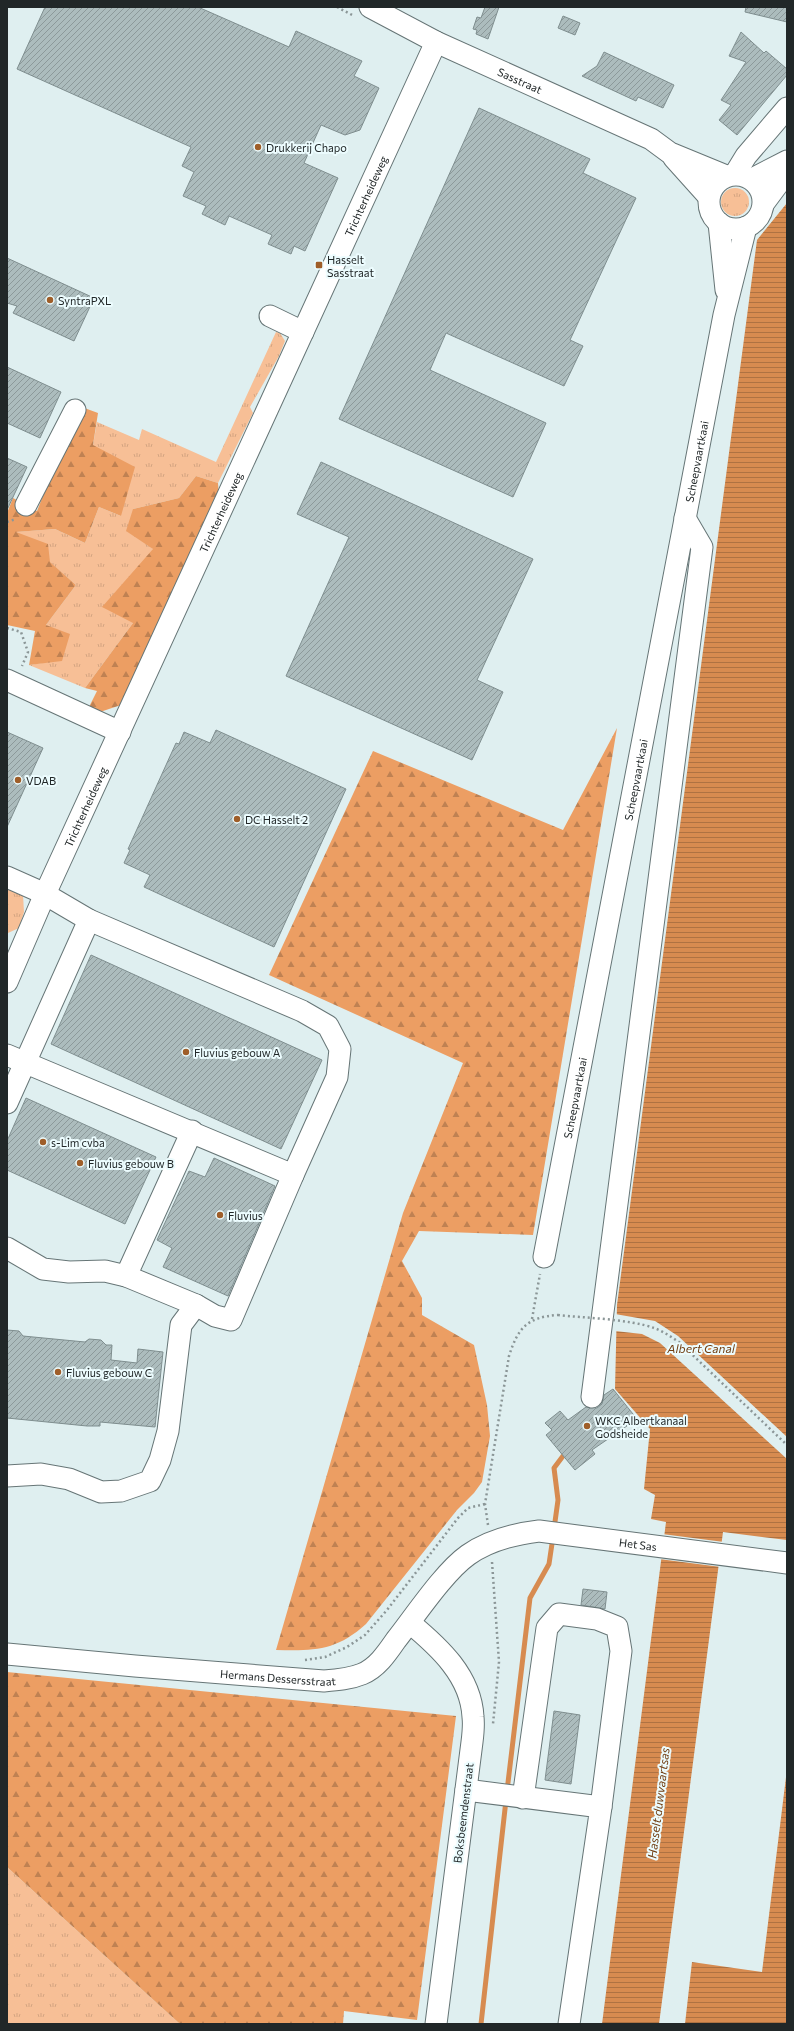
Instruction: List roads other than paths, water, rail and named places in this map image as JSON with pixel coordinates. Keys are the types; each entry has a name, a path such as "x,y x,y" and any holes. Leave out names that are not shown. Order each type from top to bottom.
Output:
{"street":[{"name":"Sasstraat","path":"370,7 436,42 651,139 670,153 709,197"},
{"name":"Trichterheideweg","path":"7,982 45,894 436,42"},
{"path":"738,176 746,156 787,108"},
{"name":"Sasstraat","path":"670,153 738,176"},
{"path":"787,161 714,185 709,197 712,215 719,223 727,228 736,229 746,227 754,223 761,212 764,203 787,172"},
{"path":"738,176 761,190 764,203"},
{"name":"Scheepvaartkaai","path":"719,223 727,302"},
{"name":"Scheepvaartkaai","path":"544,1257 727,302 746,227"},
{"path":"270,316 303,332"},
{"path":"26,505 75,410"},
{"path":"592,1397 702,547 685,518"},
{"path":"7,680 120,732"},
{"path":"7,877 45,894 89,920 302,1011 328,1026 340,1049 337,1078 231,1320 215,1316 196,1305 126,1276 105,1271 68,1272 43,1269 7,1248"},
{"path":"7,1103 16,1059 89,920"},
{"path":"16,1059 192,1131 294,1175"},
{"path":"126,1276 192,1131"},
{"path":"7,1476 41,1474 69,1479 101,1492 121,1490 150,1481 160,1460 168,1431 182,1326 196,1305"},
{"name":"Het Sas","path":"490,1542 521,1533 539,1531 787,1563"},
{"name":"Hermans Dessersstraat","path":"7,1654 135,1666 324,1680 343,1680 363,1674 380,1661 448,1573 468,1555 490,1542"},
{"path":"523,1798 547,1628 559,1614 597,1618 617,1627 621,1651 601,1808 569,2024"},
{"name":"Boksbeemdenstraat","path":"410,1623 437,1646 456,1668 468,1694 473,1716 472,1742 436,2024"},
{"path":"466,1790 601,1808"}],"water":[{"name":"Albert Canal","path":"787,203 787,1540 723,1532 659,2024 602,2024 666,1522 651,1519 655,1495 644,1489 650,1429 615,1389 617,1305 757,240"},
{"path":"787,1769 787,2024 685,2024 692,1962 762,1972"}],"waterway":[{"path":"554,1529 558,1500 554,1468 563,1456"},
{"path":"507,1791 530,1598 549,1564 553,1537"},
{"path":"481,2024 506,1800"}],"place":[{"name":"Drukkerij Chapo","path":"258,147"},
{"name":"Hasselt Sasstraat","path":"319,265"},
{"name":"SyntraPXL","path":"50,300"},
{"name":"VDAB","path":"18,780"},
{"name":"DC Hasselt 2","path":"237,819"},
{"name":"Fluvius gebouw A","path":"186,1052"},
{"name":"s-Lim cvba","path":"43,1142"},
{"name":"Fluvius gebouw B","path":"80,1163"},
{"name":"Fluvius","path":"220,1215"},
{"name":"Fluvius gebouw C","path":"58,1372"},
{"name":"WKC Albertkanaal Godsheide","path":"587,1426"}],"water label":[{"name":"Hasselt duwvaartsas","path":"658,1803"}]}
